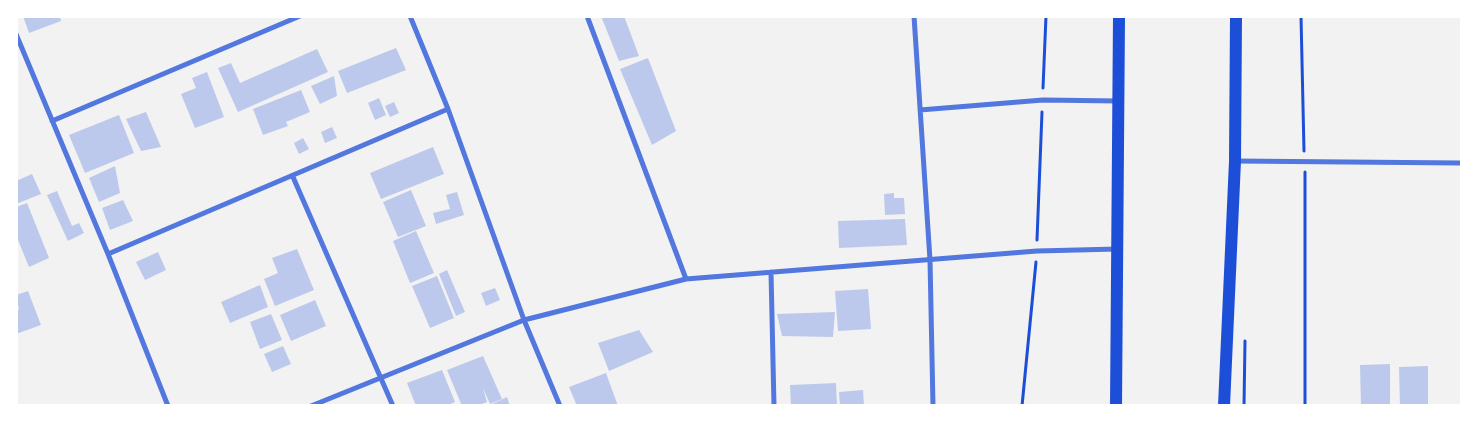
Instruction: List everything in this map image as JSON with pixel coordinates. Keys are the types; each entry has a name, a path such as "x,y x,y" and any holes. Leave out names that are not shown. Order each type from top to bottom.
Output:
{"main road":[{"path":"1116,406 1120,16"},
{"path":"1224,406 1235,162 1236,16"}],"street":[{"path":"52,121 300,16"},
{"path":"410,16 448,109 524,320 560,406"},
{"path":"587,16 686,279"},
{"path":"914,16 930,260 934,406"},
{"path":"16,34 108,254 168,406"},
{"path":"920,110 1043,100 1118,101"},
{"path":"108,254 293,177 448,109"},
{"path":"1235,162 1462,163"},
{"path":"293,177 393,406"},
{"path":"311,406 380,376 524,320 686,279 1037,251 1119,248"},
{"path":"771,272 774,406"}],"path":[{"path":"1022,406 1037,251 1046,16"},
{"path":"1301,16 1305,162 1305,406"}],"building":[{"path":"23,16 60,16 61,21 29,33"},
{"path":"601,16 624,16 639,56 619,61"},
{"path":"396,48 406,70 347,93 338,71"},
{"path":"317,49 328,72 238,112 218,68 231,63 240,83"},
{"path":"648,58 676,131 652,145 620,69"},
{"path":"207,72 224,117 195,128 181,94 196,88 192,78"},
{"path":"334,76 337,96 320,104 311,86"},
{"path":"301,90 310,112 286,122 288,126 263,135 253,109"},
{"path":"379,98 386,115 375,120 368,103"},
{"path":"394,102 399,113 390,117 385,106"},
{"path":"146,112 161,147 141,151 126,119"},
{"path":"119,115 134,153 85,173 69,135"},
{"path":"332,127 337,138 325,143 321,132"},
{"path":"303,138 309,149 299,154 294,143"},
{"path":"433,147 444,174 381,199 370,173"},
{"path":"115,166 120,193 99,202 89,178"},
{"path":"32,174 41,194 16,204 16,181"},
{"path":"411,190 426,226 398,237 383,202"},
{"path":"57,191 72,226 79,223 84,233 68,241 47,195"},
{"path":"457,192 464,215 436,224 433,213 450,209 446,195"},
{"path":"894,193 894,198 904,198 905,214 885,215 884,194"},
{"path":"123,200 133,221 110,230 102,208"},
{"path":"27,203 49,258 29,267 16,235 16,207"},
{"path":"905,219 907,245 839,248 838,221"},
{"path":"416,231 434,273 410,283 393,241"},
{"path":"297,249 314,290 275,306 264,279 278,273 272,258"},
{"path":"158,252 166,270 145,280 136,262"},
{"path":"447,270 465,312 456,316 439,274"},
{"path":"437,276 454,318 430,328 412,286"},
{"path":"260,285 268,307 230,323 221,302"},
{"path":"495,288 500,300 486,306 481,293"},
{"path":"868,289 871,329 838,331 835,291"},
{"path":"28,291 41,325 16,334 16,310 19,309 16,295"},
{"path":"315,300 326,326 291,341 280,315"},
{"path":"835,312 833,337 782,336 777,314"},
{"path":"271,314 282,340 260,349 250,322"},
{"path":"639,330 653,352 609,371 598,343"},
{"path":"283,346 291,364 272,372 264,354"},
{"path":"483,356 502,399 490,404 483,388 487,402 477,406 462,406 447,370"},
{"path":"1390,364 1390,406 1361,406 1360,365"},
{"path":"1428,366 1428,406 1400,406 1399,367"},
{"path":"442,370 455,402 446,406 416,406 407,383"},
{"path":"606,373 618,406 577,406 569,387"},
{"path":"836,383 837,406 791,406 790,385"},
{"path":"863,390 864,406 840,406 839,392"},
{"path":"507,397 510,406 488,406"}]}
